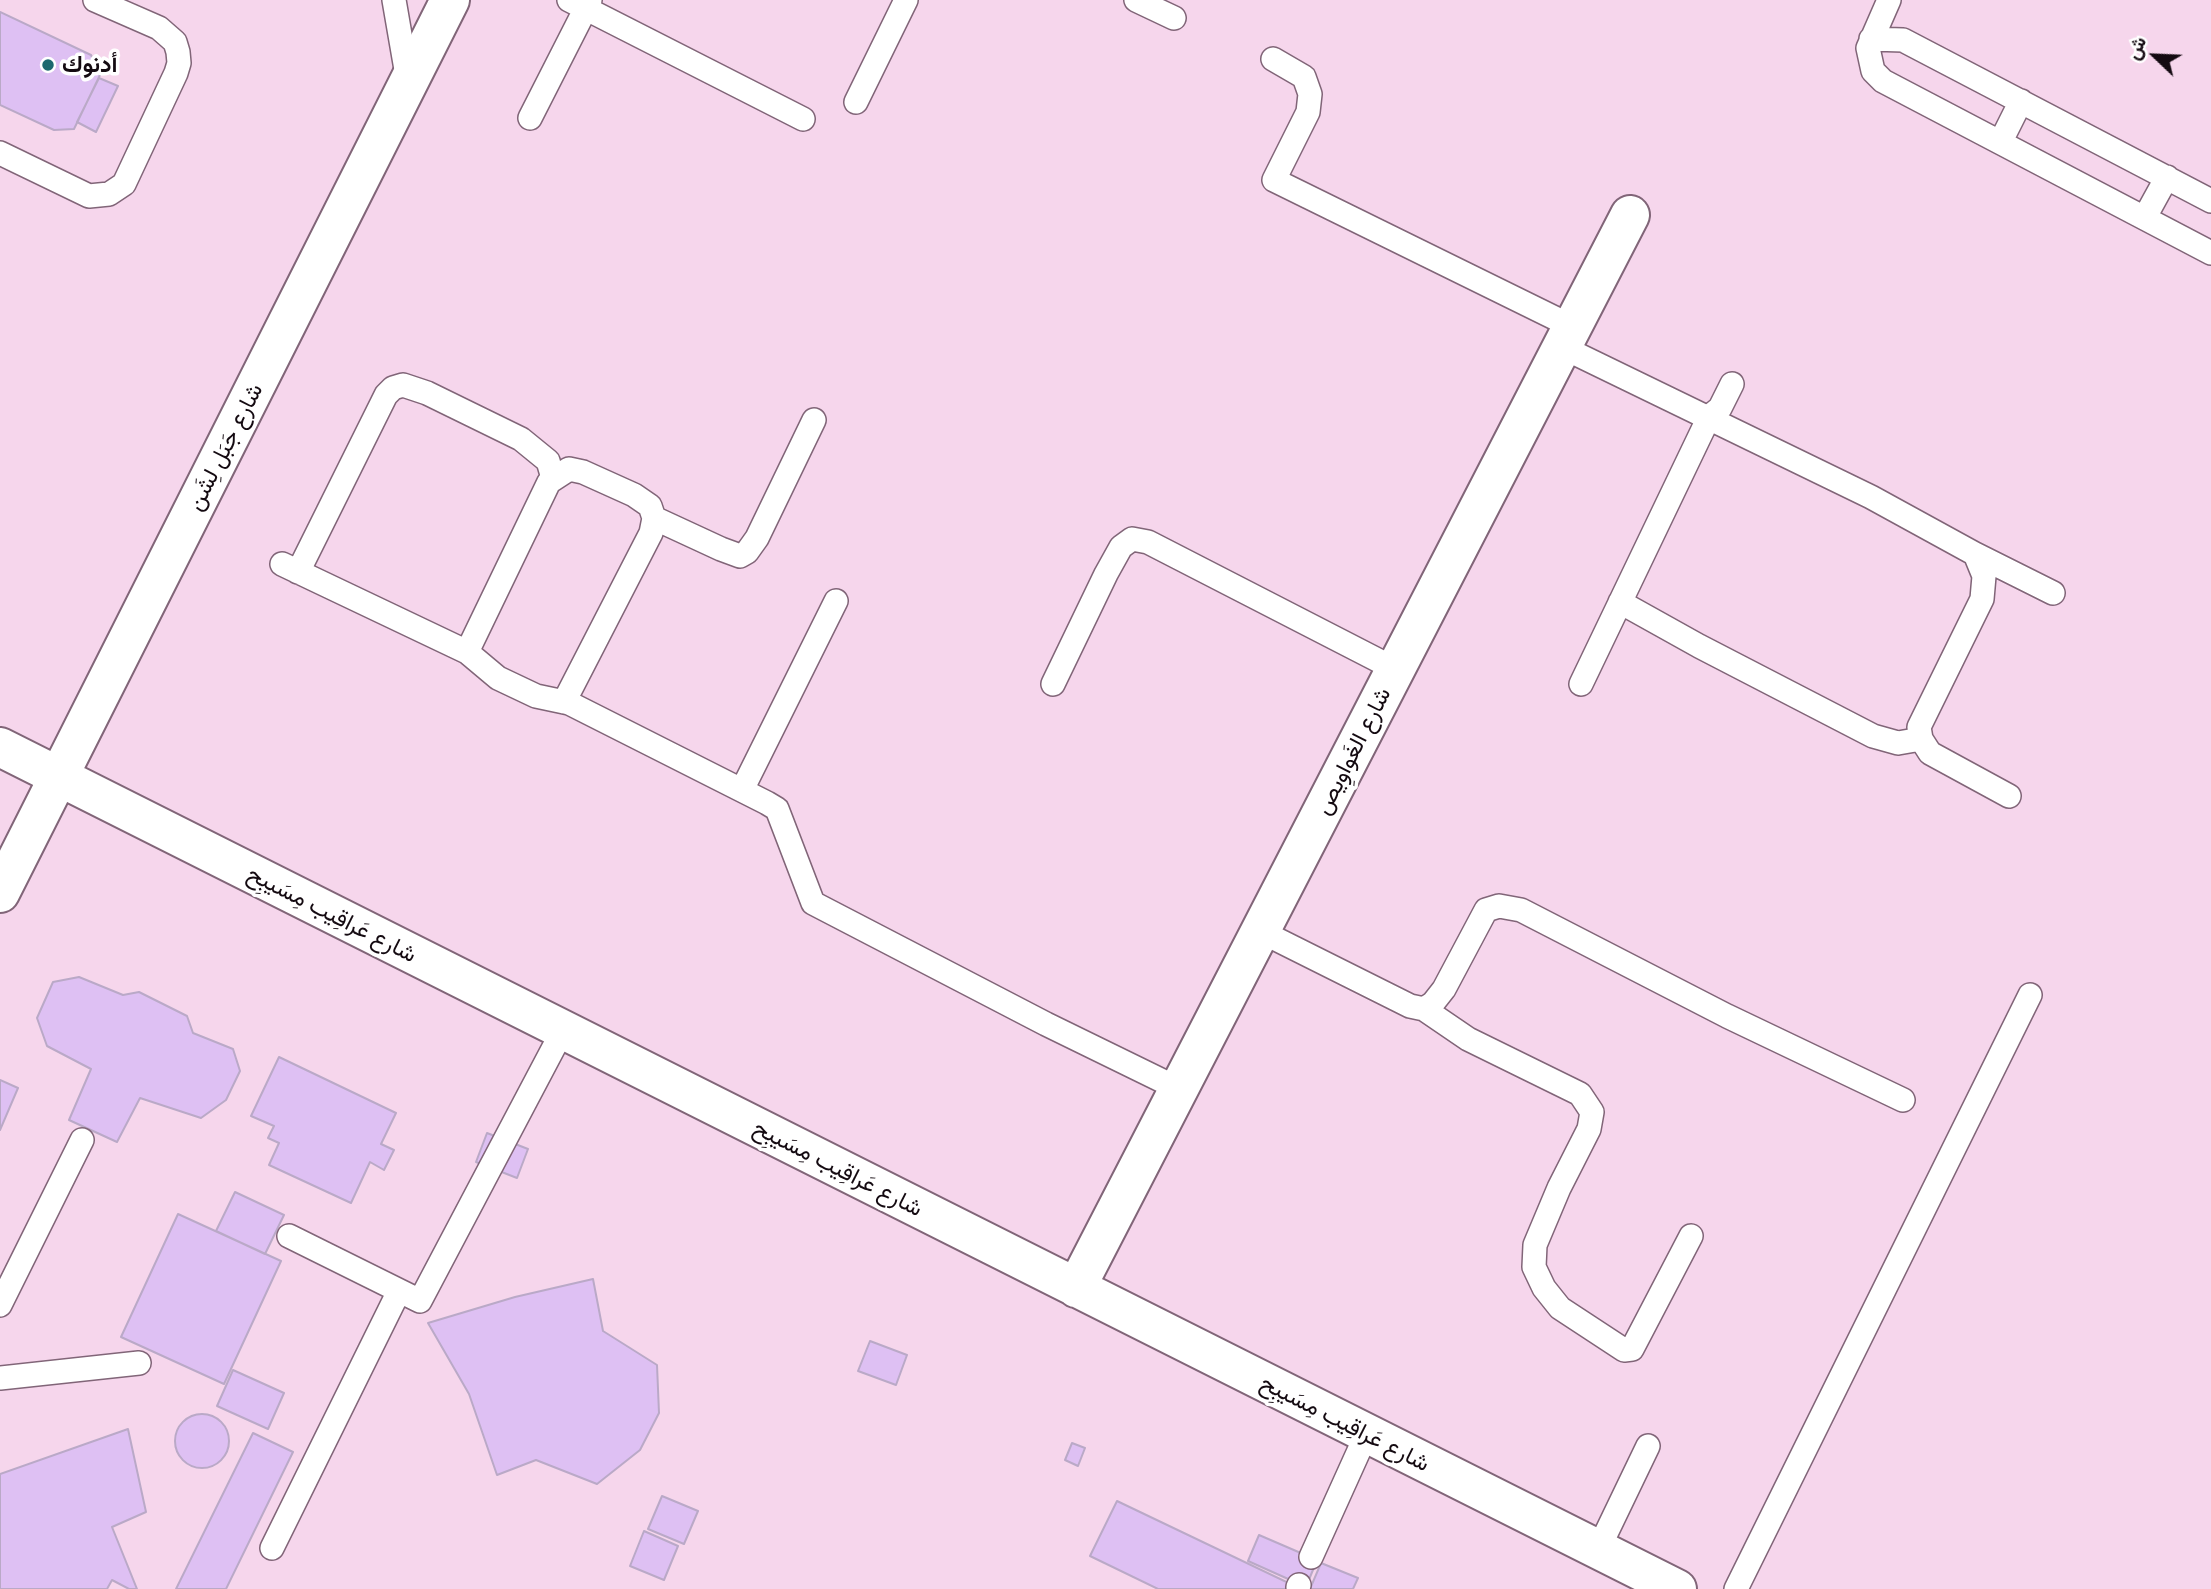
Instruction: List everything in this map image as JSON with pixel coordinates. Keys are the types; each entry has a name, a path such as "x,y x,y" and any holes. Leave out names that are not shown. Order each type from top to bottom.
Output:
{"street":[{"name":"شارع جَبَل لِشَن","path":"0,893 450,0"},
{"name":"شارع الغَواوِيص","path":"1076,1288 1630,215"},
{"name":"شارع عَراقِيب مِسَيبِح","path":"0,747 1677,1589"}],"lane":[{"path":"0,153 89,196 109,194 124,184 176,74 178,52 175,42 159,28 95,0"},
{"path":"394,0 409,84"},
{"path":"856,102 906,0"},
{"path":"1136,0 1174,18"},
{"path":"1889,0 1868,48 1873,71 1883,81 2211,253"},
{"path":"530,118 582,3 803,119"},
{"path":"1871,39 1903,40 2211,201"},
{"path":"1273,59 1304,77 1310,94 1308,112 1274,180 1567,337 1709,418 1871,497 2053,593"},
{"path":"2001,141 2021,101"},
{"path":"2145,218 2167,177"},
{"path":"1581,684 1709,418 1720,408 1732,384"},
{"path":"553,478 548,461 521,439 427,394 403,386 393,388 386,396 290,568 467,652 498,678 536,696 564,702 777,809 813,903 1046,1024 1179,1089"},
{"path":"654,518 730,552 740,555 747,552 757,538 814,420"},
{"path":"467,652 515,549 553,478 569,469 583,472 634,495 650,506 654,518 651,533 564,702"},
{"path":"1053,684 1106,574 1122,547 1132,539 1148,542 1395,669"},
{"path":"1975,554 1984,576 1982,599 1919,727 1921,739 1930,753 2009,796"},
{"path":"742,790 836,601"},
{"path":"1620,602 1873,736 1898,743 1921,739"},
{"path":"1424,1009 1433,1003 1444,989 1486,910 1499,906 1521,910 1727,1016 1903,1100"},
{"path":"1260,931 1410,1006 1424,1009 1468,1039 1580,1094 1592,1112 1589,1129 1559,1188 1535,1245 1534,1267 1544,1288 1560,1308 1589,1329 1624,1350 1632,1349 1691,1236"},
{"path":"1736,1589 2030,995"},
{"path":"289,1236 420,1301 563,1030"},
{"path":"0,1305 82,1140"},
{"path":"272,1548 399,1291"},
{"path":"0,1378 139,1363"},
{"path":"1311,1557 1367,1433"},
{"path":"1598,1550 1648,1446"}],"building":[{"name":"أدنوك","path":"0,12 91,55 100,75 74,129 54,130 0,105"},
{"path":"99,78 118,86 96,132 77,122"},
{"path":"79,977 123,995 139,992 187,1016 193,1033 233,1049 240,1071 226,1100 201,1118 140,1098 117,1142 69,1120 91,1069 47,1046 37,1018 53,982"},
{"path":"279,1057 396,1113 381,1144 394,1150 384,1170 370,1162 351,1203 269,1165 279,1143 268,1138 274,1126 251,1116"},
{"path":"0,1080 18,1088 0,1130"},
{"path":"487,1133 528,1149 517,1178 476,1162"},
{"path":"235,1192 284,1215 265,1254 216,1231"},
{"path":"178,1214 281,1261 224,1384 121,1337"},
{"path":"593,1279 603,1331 657,1365 659,1413 640,1450 597,1484 536,1460 497,1475 469,1394 428,1323 515,1297"},
{"path":"870,1341 907,1355 896,1385 858,1371"},
{"path":"233,1370 284,1393 268,1429 217,1406"},
{"path":"207,1414 217,1418 225,1426 229,1441 225,1456 217,1464 197,1468 187,1464 179,1456 175,1436 179,1426 187,1418"},
{"path":"128,1429 146,1512 112,1527 137,1589 129,1589 112,1580 107,1589 0,1589 0,1474"},
{"path":"253,1433 293,1452 226,1589 176,1589"},
{"path":"1072,1443 1085,1448 1078,1466 1065,1460"},
{"path":"662,1496 698,1511 684,1544 648,1529"},
{"path":"1117,1501 1301,1589 1158,1589 1090,1556"},
{"path":"644,1531 678,1546 664,1580 630,1566"},
{"path":"1259,1535 1317,1560 1306,1587 1248,1561"},
{"path":"1321,1563 1358,1578 1353,1589 1310,1589"}],"place":[{"name":"أدنوك","path":"48,65"}]}
